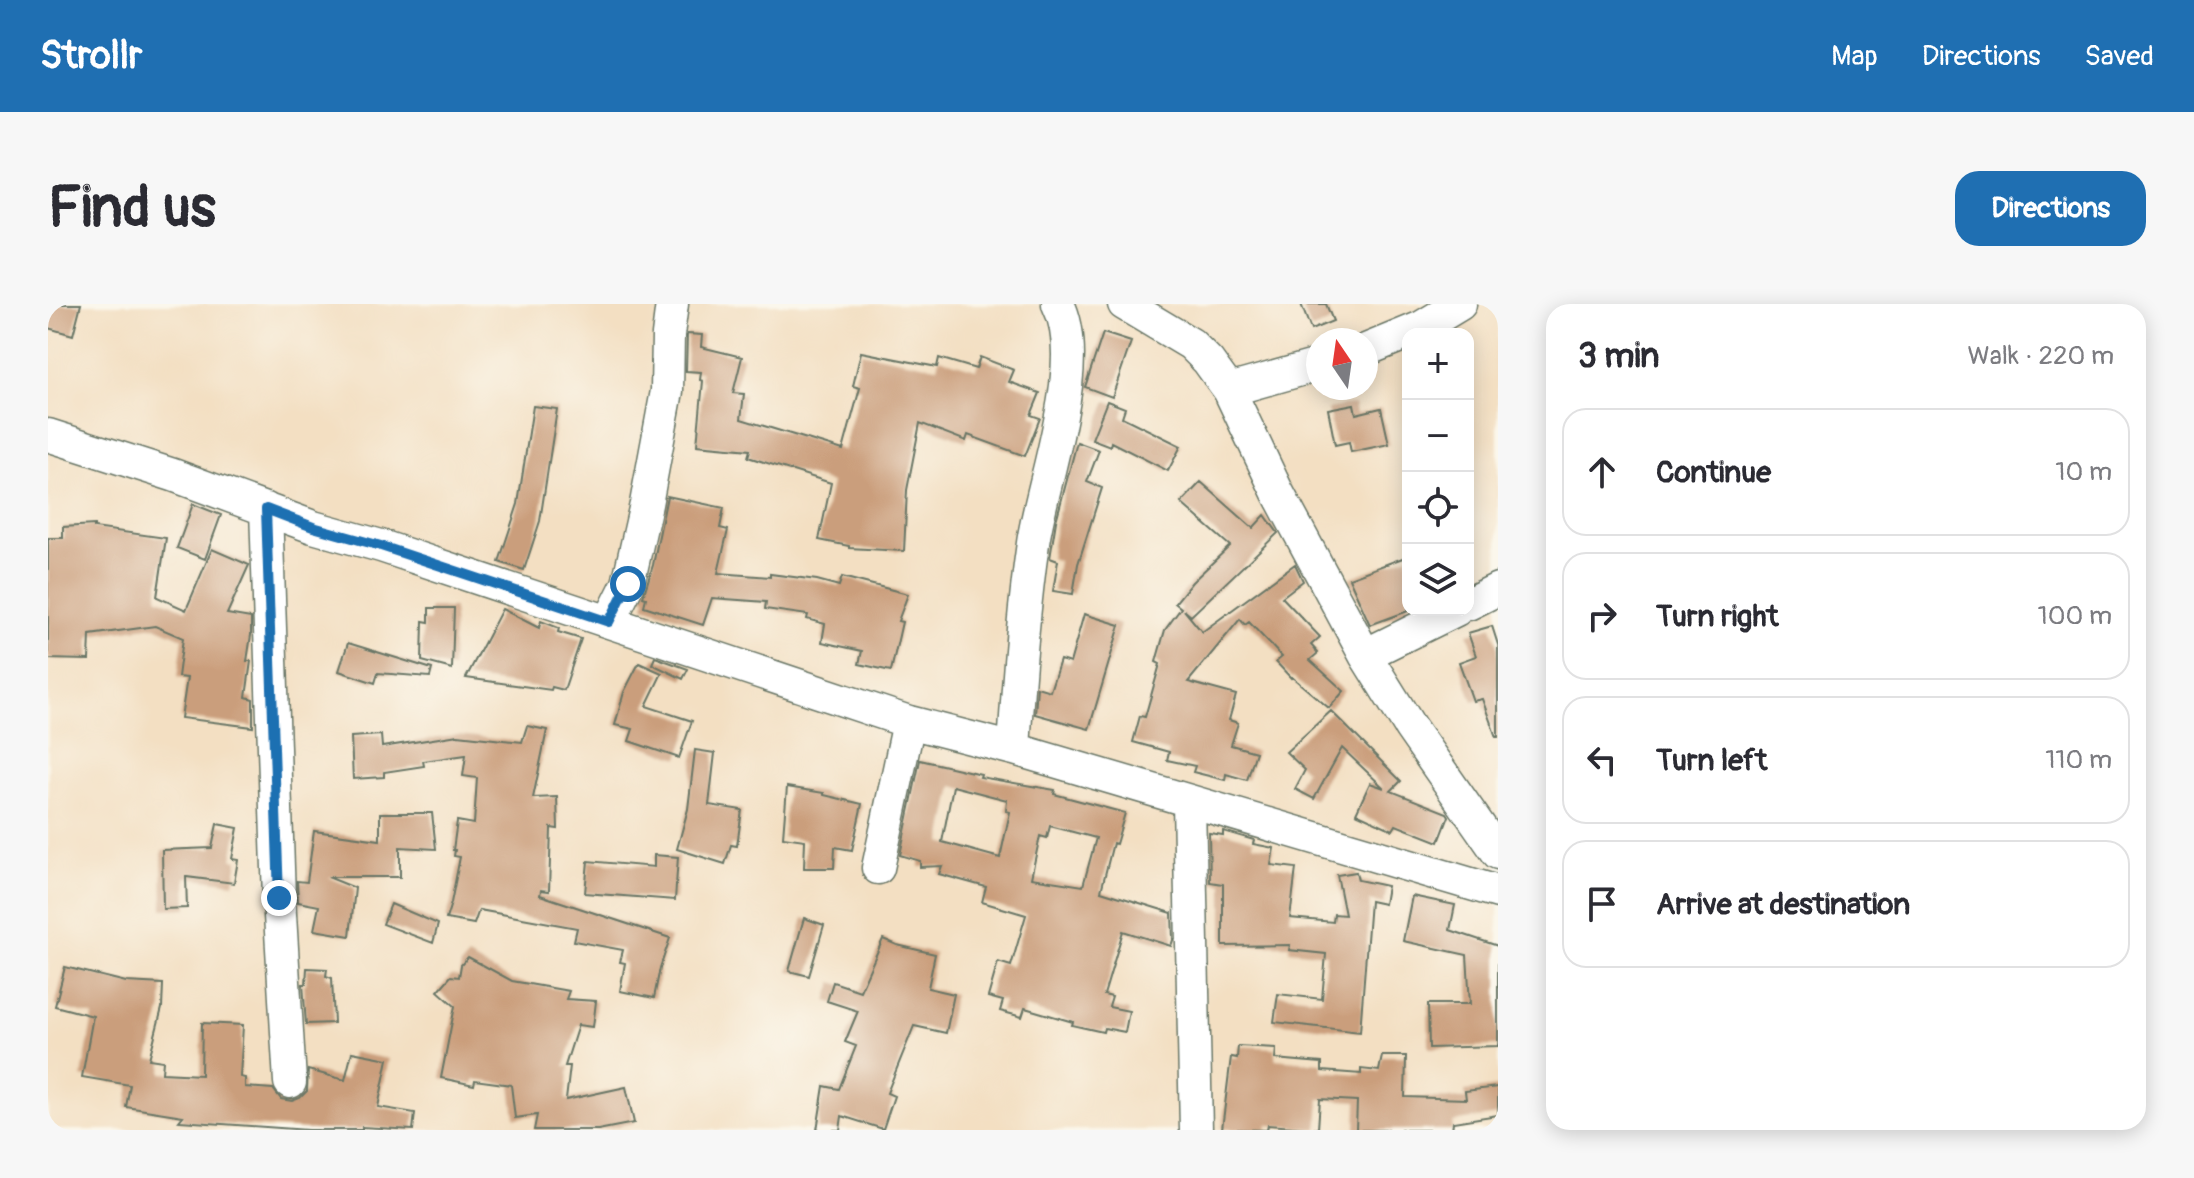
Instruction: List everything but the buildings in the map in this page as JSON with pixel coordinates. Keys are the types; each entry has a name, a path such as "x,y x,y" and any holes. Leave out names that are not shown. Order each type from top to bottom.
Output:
{"street":[{"path":"609,622 628,584 646,504 667,391 672,304"},
{"path":"1014,749 1021,630 1031,553 1066,383 1067,339 1058,304"},
{"path":"1124,304 1191,344 1229,390 1278,493 1365,655 1410,727 1498,853"},
{"path":"1378,345 1422,327 1460,304"},
{"path":"1229,390 1306,368"},
{"path":"48,435 173,475 313,527 381,546 909,722 1014,749 1498,892"},
{"path":"266,509 279,898 290,1082"},
{"path":"1474,601 1498,589"},
{"path":"1365,655 1444,616"},
{"path":"878,868 909,722"},
{"path":"1189,803 1196,1130"}],"route":[{"path":"279,898 266,509 609,622 628,584"}]}
